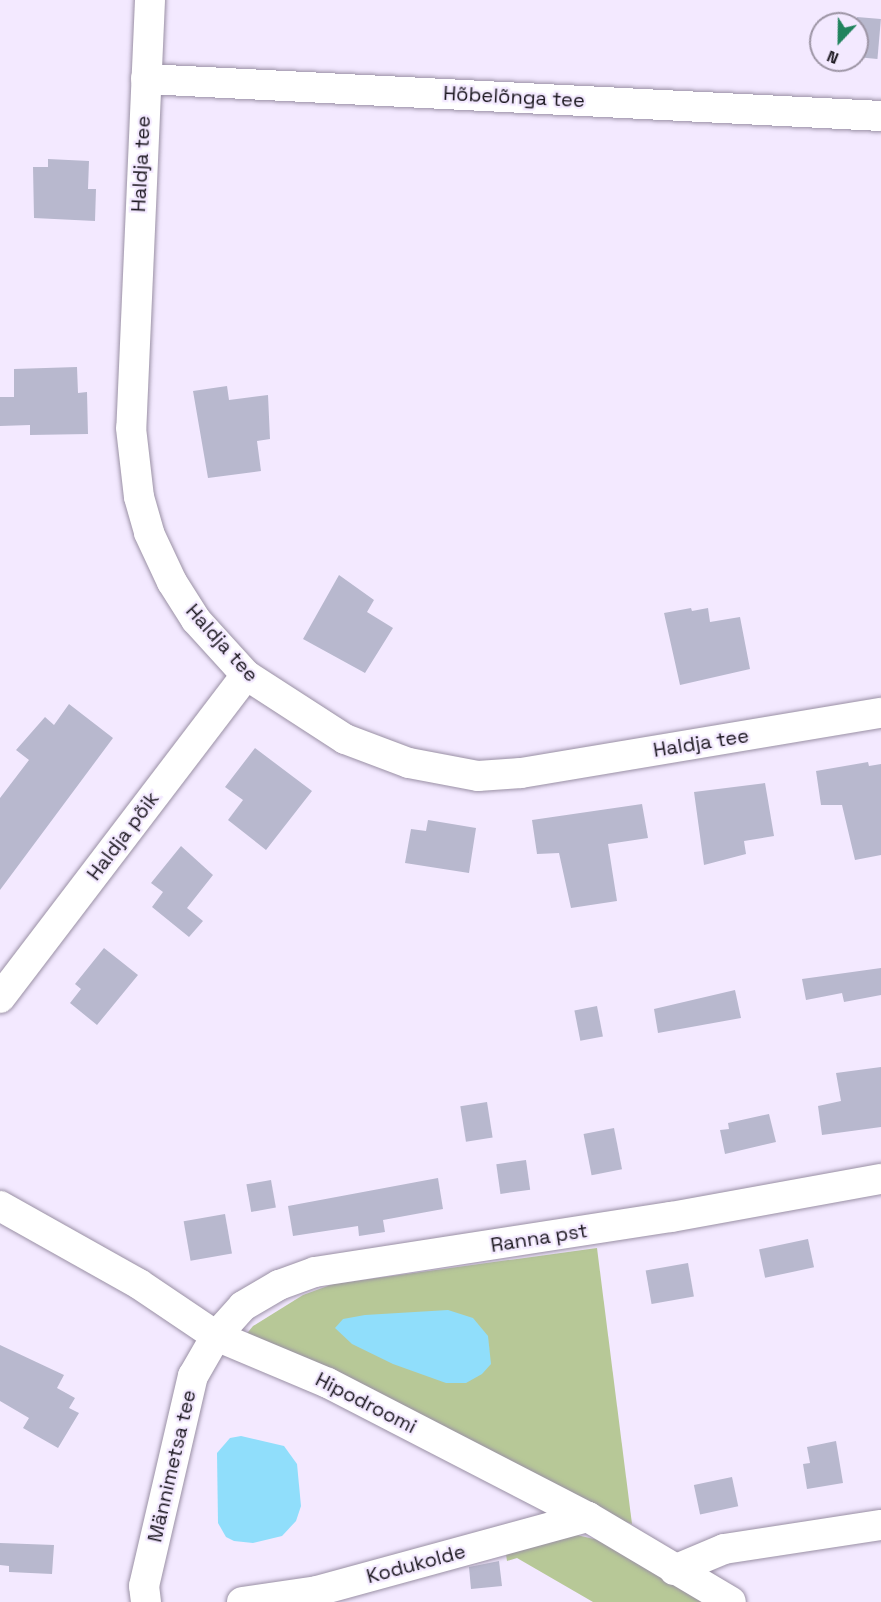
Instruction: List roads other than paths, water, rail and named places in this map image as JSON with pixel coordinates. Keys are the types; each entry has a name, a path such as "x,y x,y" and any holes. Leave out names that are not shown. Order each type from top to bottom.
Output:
{"street":[{"name":"Haldja tee","path":"150,0 130,428 140,497 149,533 172,582 196,620 246,675 345,739 409,763 478,776 521,773 881,713"},
{"name":"Hõbelõnga tee","path":"146,79 881,116"},
{"name":"Haldja põik","path":"0,998 246,675"},
{"name":"Ranna pst","path":"216,1336 243,1306 279,1285 315,1272 671,1217 881,1179"},
{"name":"Hipodroomi","path":"0,1206 139,1284 216,1336 328,1383 588,1517 731,1602"},
{"name":"Männimetsa tee","path":"146,1602 144,1586 193,1376 216,1336"},
{"name":"Kodukolde","path":"242,1602 317,1591 588,1517"},
{"path":"674,1570 724,1550 881,1525"}],"water":[{"path":"448,1310 473,1318 488,1336 491,1364 482,1374 466,1383 446,1383 393,1364 352,1344 335,1328 343,1319 365,1315"},
{"path":"241,1436 284,1446 297,1464 301,1506 296,1521 282,1536 253,1543 234,1541 226,1537 218,1523 217,1453 230,1438"}]}
